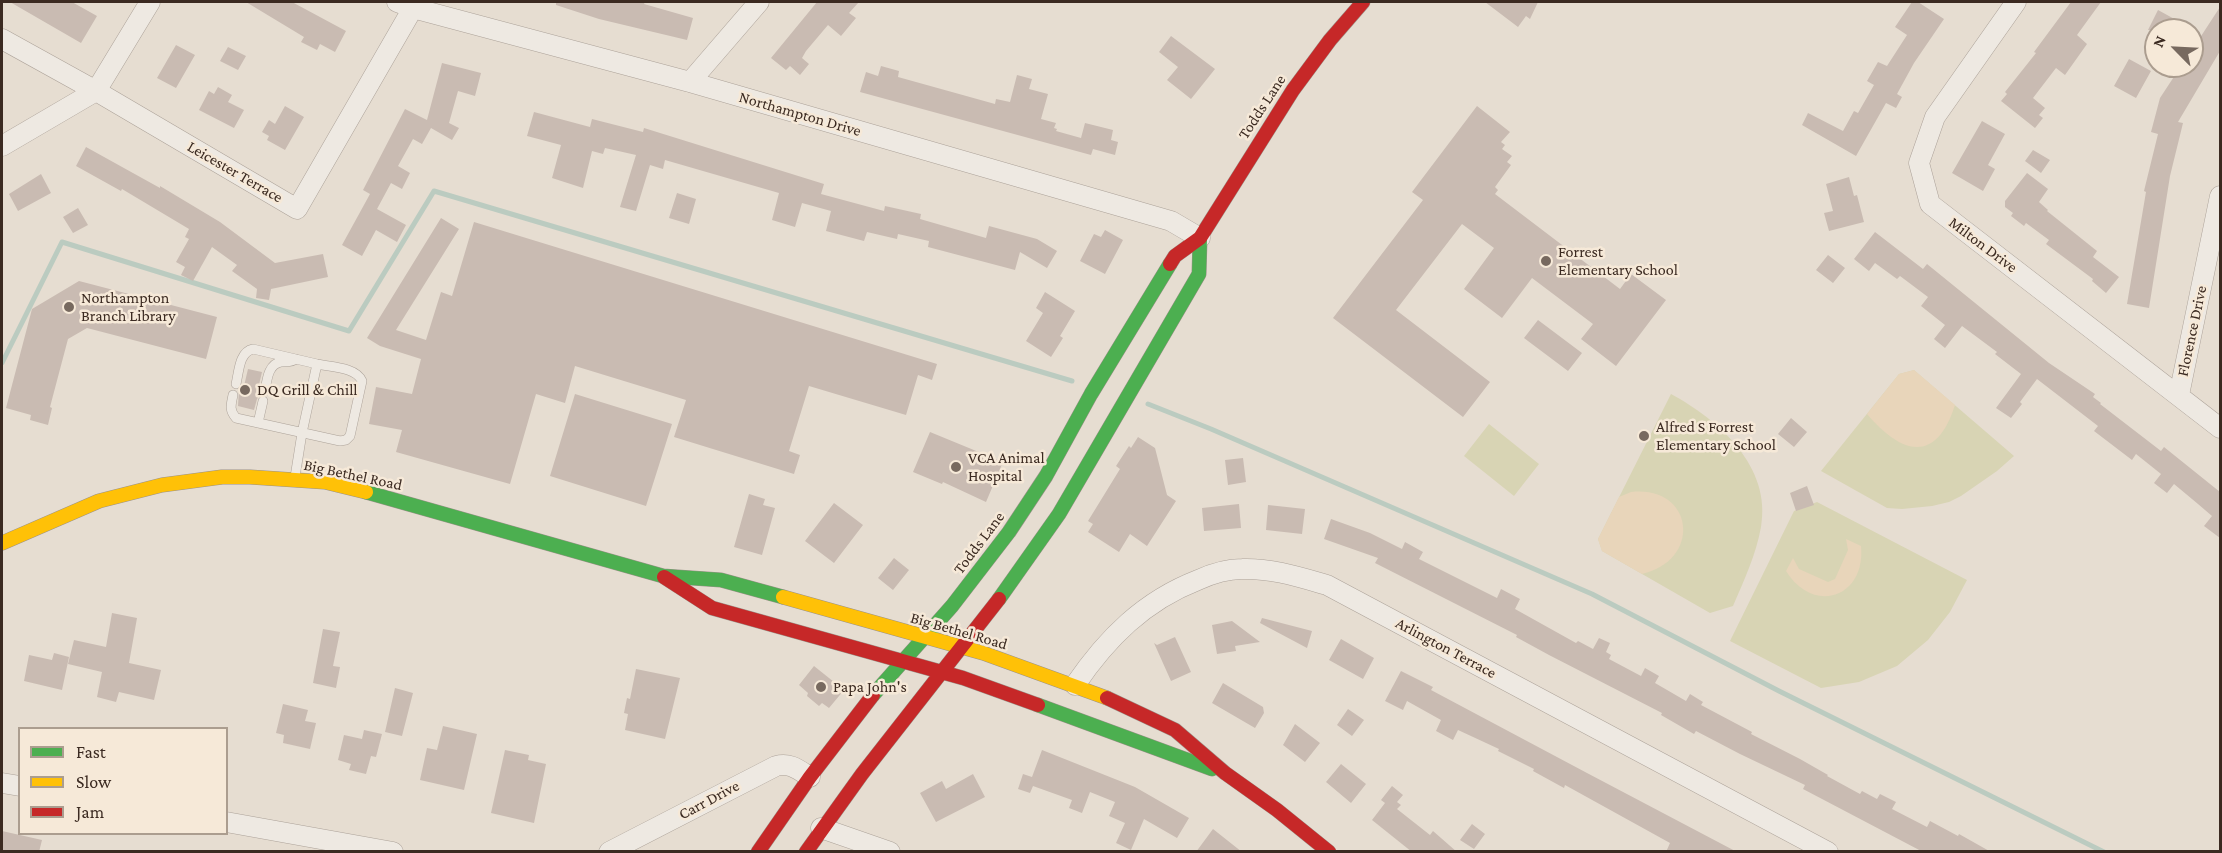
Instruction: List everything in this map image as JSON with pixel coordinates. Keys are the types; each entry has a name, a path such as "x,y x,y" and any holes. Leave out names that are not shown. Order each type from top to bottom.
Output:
{"main road":[{"name":"Todds Lane","path":"758,852 810,777 872,696 952,606 1009,532 1041,484 1091,394 1175,256 1200,238 1293,90 1324,47 1363,2"},
{"path":"806,852 941,671 1024,565 1089,467 1133,385 1199,274 1200,238"},
{"name":"Big Bethel Road","path":"2,543 99,501 162,485 222,477 325,482 663,576 721,580 924,638 960,646 1075,685 1119,702 1175,730 1224,773 1267,803 1329,852"},
{"name":"Big Bethel Road","path":"663,576 712,608 941,671 1224,773"}],"street":[{"path":"2,146 96,91 150,2"},
{"path":"690,82 759,2"},
{"name":"Milton Drive","path":"2016,2 1935,117 1919,163 1930,204 2220,428"},
{"name":"Leicester Terrace","path":"2,39 96,91 297,209 405,5"},
{"name":"Northampton Drive","path":"405,5 690,82 1171,221 1200,238"},
{"name":"Florence Drive","path":"2179,395 2220,196"},
{"name":"Arlington Terrace","path":"1075,685 1118,632 1146,606 1176,588 1209,575 1241,568 1286,573 1327,585 1828,852"},
{"name":"Carr Drive","path":"609,852 776,766 787,764 794,766 810,777"},
{"path":"2,783 18,786"},
{"path":"228,822 393,852"},
{"path":"822,828 890,852"}],"lane":[{"path":"233,395 230,406 236,418 340,441 350,436 362,381 360,375 353,371 254,349 248,350 243,355 236,384"},
{"path":"265,391 272,367 277,363 290,363 296,359"},
{"path":"294,479 317,364"},
{"path":"258,423 262,401"}],"shaded area":[{"path":"1914,370 2014,456 1997,471 1949,502 1902,509 1887,508 1821,471 1899,374"},
{"path":"1671,394 1707,417 1738,448 1750,465 1758,485 1762,505 1761,527 1756,548 1733,606 1710,613 1602,551 1598,539"},
{"path":"1489,424 1539,464 1514,496 1464,456"},
{"path":"1817,502 1967,580 1950,612 1928,640 1897,666 1859,682 1821,688 1730,641 1794,511"}],"sand":[{"path":"1914,370 1955,405 1947,424 1938,437 1928,445 1917,447 1905,445 1892,438 1867,414 1899,374"},
{"path":"1631,492 1652,493 1668,500 1678,511 1683,525 1682,540 1675,554 1662,566 1642,574 1602,551 1598,539 1619,497"},
{"path":"1846,539 1861,546 1860,564 1855,578 1847,588 1836,594 1823,596 1810,593 1797,585 1786,571 1793,558 1799,569 1828,582 1835,579 1848,550"}],"building":[{"path":"10,2 72,2 97,16 81,43"},
{"path":"246,2 292,2 346,31 335,52 320,44 317,50 301,42 304,37"},
{"path":"556,2 645,2 644,4 693,18 687,40 599,19 556,5"},
{"path":"817,2 859,2 849,13 856,18 841,36 828,25 806,51 802,58 809,64 800,75 790,66 786,70 771,58"},
{"path":"1485,2 1538,2 1530,19 1526,16 1518,27"},
{"path":"1912,2 1918,2 1944,19 1914,63 1897,94 1902,97 1896,108 1886,103 1856,156 1802,125 1808,113 1843,131 1854,111 1858,113 1874,85 1867,81 1878,62 1887,66 1907,35 1895,27"},
{"path":"2071,2 2101,2 2077,35 2087,44 2065,75 2056,68 2033,98 2045,108 2039,115 2043,118 2035,128 2001,101 2007,94 2005,92 2036,53 2034,52"},
{"path":"2220,7 2220,51 2178,122 2183,123 2170,176 2149,308 2127,304 2146,192 2144,191 2158,134 2151,132 2160,98 2173,78 2204,78 2204,32"},
{"path":"2158,10 2173,18 2154,18"},
{"path":"1171,36 1215,69 1191,99 1167,80 1178,67 1159,52"},
{"path":"176,45 195,55 176,88 157,78"},
{"path":"228,47 246,56 238,70 220,61"},
{"path":"2129,59 2144,67 2144,78 2147,78 2136,98 2114,86"},
{"path":"442,63 481,73 475,96 458,91 449,123 459,128 452,140 431,128 422,144 413,139 398,166 410,173 402,189 391,183 377,209 406,225 397,242 376,230 362,256 342,245 370,194 363,190 405,109 427,120"},
{"path":"881,66 899,71 898,77 995,104 996,99 1010,102 1017,75 1032,79 1029,89 1048,94 1041,119 1056,123 1054,128 1057,129 1056,131 1081,138 1085,123 1113,130 1111,140 1118,142 1115,155 1093,149 1091,155 860,92 866,72 878,76"},
{"path":"218,87 232,95 228,102 244,110 234,128 199,110 209,91 214,94"},
{"path":"285,106 304,117 285,150 267,140 269,136 262,132 269,120 275,124"},
{"name":"Forrest Elementary School","path":"1477,106 1510,132 1501,142 1505,145 1502,149 1512,156 1507,162 1511,165 1495,187 1498,190 1495,194 1620,289 1631,274 1666,300 1616,366 1581,339 1593,324 1532,278 1502,318 1464,289 1494,248 1462,224 1396,310 1490,382 1463,417 1333,318 1423,200 1412,192"},
{"path":"534,112 590,127 592,119 643,132 644,128 824,184 821,194 884,211 885,206 921,214 920,219 986,238 989,226 1037,239 1057,251 1047,268 1020,252 1015,270 928,247 929,241 898,234 897,239 867,232 864,241 826,231 831,211 802,203 795,227 772,220 779,193 665,160 663,169 650,165 636,211 620,207 636,155 605,148 603,154 592,151 583,188 552,178 561,145 527,136"},
{"path":"1982,121 2005,134 1988,165 1995,169 1983,191 1952,173"},
{"path":"86,147 160,188 160,186 220,222 275,263 323,254 328,277 271,289 269,300 256,298 257,289 232,271 237,265 212,247 193,281 181,275 185,267 176,262 189,239 185,237 189,229 122,189 121,191 76,166"},
{"path":"2033,150 2050,160 2041,173 2025,161"},
{"path":"2027,173 2048,189 2039,202 2097,251 2093,257 2119,277 2106,293 2092,281 2093,279 2046,244 2049,240 2026,223 2024,226 2011,216 2013,213 2005,207 2005,201"},
{"path":"41,174 51,193 18,211 9,194"},
{"path":"1849,177 1854,196 1857,195 1864,222 1829,231 1824,213 1833,211 1826,184"},
{"path":"677,193 696,199 689,224 669,218"},
{"path":"78,208 88,225 73,233 63,217"},
{"path":"441,218 459,229 396,330 426,340 441,292 452,296 474,222 937,364 932,380 918,375 906,415 809,386 789,451 800,455 794,474 674,437 686,400 575,366 565,403 536,394 510,484 396,452 402,430 369,424 376,387 412,394 421,359 380,346 367,338"},
{"path":"1105,230 1123,240 1105,274 1080,261 1094,234 1101,237"},
{"path":"1875,232 1923,269 1927,264 2049,363 2095,394 2093,397 2100,404 2161,451 2164,447 2220,492 2220,538 2204,526 2212,516 2174,484 2167,493 2154,483 2161,474 2136,454 2132,460 2094,431 2098,426 2037,379 2011,418 1996,408 2021,374 1995,354 1997,352 1962,326 1945,348 1934,339 1945,325 1921,306 1928,297 1900,276 1897,279 1875,263 1869,271 1854,259"},
{"path":"1828,255 1845,268 1833,283 1816,270"},
{"path":"79,281 217,317 206,359 87,328 68,339 50,407 52,408 48,425 30,420 31,415 6,408 32,309"},
{"path":"1045,292 1075,311 1060,336 1063,338 1051,357 1026,341 1043,313 1036,308"},
{"name":"Forrest Elementary School","path":"1538,320 1582,353 1568,371 1524,338"},
{"name":"DQ Grill & Chill","path":"248,369 262,372 258,389 260,395 254,410 238,406 239,390 244,386"},
{"path":"575,394 672,424 646,506 550,476"},
{"path":"1791,418 1807,432 1794,447 1778,434"},
{"name":"VCA Animal Hospital","path":"930,432 1003,462 986,502 943,482 942,484 913,472"},
{"path":"1138,437 1155,448 1167,495 1176,501 1147,546 1130,534 1119,552 1088,532 1093,524 1088,521 1120,469 1116,466"},
{"path":"1243,458 1246,482 1228,485 1225,460"},
{"path":"1807,486 1814,505 1796,511 1790,493"},
{"path":"749,494 765,499 763,505 775,508 762,555 734,547"},
{"path":"834,503 863,525 834,563 805,541"},
{"path":"1239,504 1241,528 1204,531 1202,508"},
{"path":"1268,505 1305,509 1302,534 1266,530"},
{"path":"1331,519 1370,533 1402,549 1405,542 1423,552 1419,559 1497,598 1501,589 1520,599 1515,609 1576,643 1578,641 1593,649 1599,638 1610,643 1606,652 1611,655 1609,659 1641,676 1645,668 1659,676 1655,683 1686,701 1690,694 1703,702 1701,705 1860,794 1862,791 1877,799 1880,794 1896,802 1892,809 1927,827 1930,821 1991,852 1923,852 1803,789 1805,785 1696,731 1694,734 1661,715 1662,713 1549,655 1516,637 1517,635 1375,563 1378,558 1324,539"},
{"path":"894,558 909,570 893,590 878,578"},
{"path":"112,613 137,618 129,663 161,670 154,700 119,692 116,702 97,697 102,672 68,664 74,640 106,647"},
{"path":"1262,618 1312,631 1307,648 1260,623"},
{"path":"1232,621 1260,642 1235,646 1236,651 1217,654 1212,625"},
{"path":"323,629 340,632 333,666 340,667 336,688 313,683"},
{"path":"1175,637 1191,672 1171,681 1154,643 1157,645"},
{"path":"1341,639 1374,658 1363,679 1329,660"},
{"path":"54,653 69,657 62,690 24,681 29,655 52,660"},
{"name":"Papa John's","path":"814,666 844,690 829,708 822,703 819,706 799,685"},
{"path":"636,669 680,678 665,739 625,730 628,714 624,713 627,698 630,699"},
{"path":"1401,671 1433,687 1431,690 1737,852 1666,852 1670,843 1565,785 1564,788 1533,771 1534,769 1498,751 1499,749 1458,730 1453,740 1436,731 1441,720 1407,701 1403,710 1385,701"},
{"path":"1223,683 1263,707 1264,713 1255,728 1212,703"},
{"path":"395,688 413,693 402,736 385,732"},
{"path":"283,704 308,710 305,721 316,723 310,749 283,743 284,735 276,733"},
{"path":"1348,709 1364,720 1352,736 1337,725"},
{"path":"1295,724 1320,743 1305,762 1283,745"},
{"path":"443,726 477,734 464,790 420,780 427,748 437,750"},
{"path":"364,730 382,734 376,757 371,756 366,774 349,770 351,764 338,760 344,735 362,739"},
{"path":"505,750 529,755 528,760 546,764 534,823 491,813"},
{"path":"1042,750 1135,787 1189,818 1177,838 1144,819 1131,850 1116,843 1125,823 1109,816 1115,802 1090,792 1082,813 1069,808 1072,800 1033,786 1030,793 1018,789 1023,774 1032,777"},
{"path":"1341,764 1366,784 1351,803 1326,782"},
{"path":"973,774 985,797 936,822 920,793 942,781 946,789"},
{"path":"1392,786 1403,795 1397,802 1401,805 1397,809 1430,835 1433,831 1457,852 1412,852 1372,820 1385,803 1381,800"},
{"path":"1472,824 1485,834 1474,849 1460,840"},
{"path":"1213,829 1242,852 1196,852"},
{"path":"2,831 42,840 39,852 2,852"}],"waterway":[{"path":"2,363 62,242 349,331 434,191 1072,381"},
{"path":"1148,404 1211,429 1592,594 1779,691 2104,852"}],"traffic: fast":[{"path":"999,599 1059,514 1199,274 1200,238"},
{"path":"873,695 952,606 1009,532 1046,476 1091,394 1170,264"},
{"path":"366,492 663,576 721,580 783,597"},
{"path":"1038,705 1212,769"}],"traffic: slow":[{"path":"2,543 99,501 162,485 222,477 250,477 325,482 366,492"},
{"path":"783,597 983,653 1107,698"}],"traffic: jam":[{"path":"1170,264 1175,256 1200,238 1293,90 1330,40 1363,2"},
{"path":"664,577 712,608 963,678 1038,705"},
{"path":"806,852 862,774 999,599"},
{"path":"758,852 810,777 873,695"},
{"path":"1107,698 1175,730 1225,773 1277,810 1329,852"}],"place":[{"name":"Forrest Elementary School","path":"1546,261"},
{"name":"Northampton Branch Library","path":"69,307"},
{"name":"DQ Grill & Chill","path":"245,390"},
{"name":"Alfred S Forrest Elementary School","path":"1644,436"},
{"name":"VCA Animal Hospital","path":"956,467"},
{"name":"Papa John's","path":"821,687"}]}
